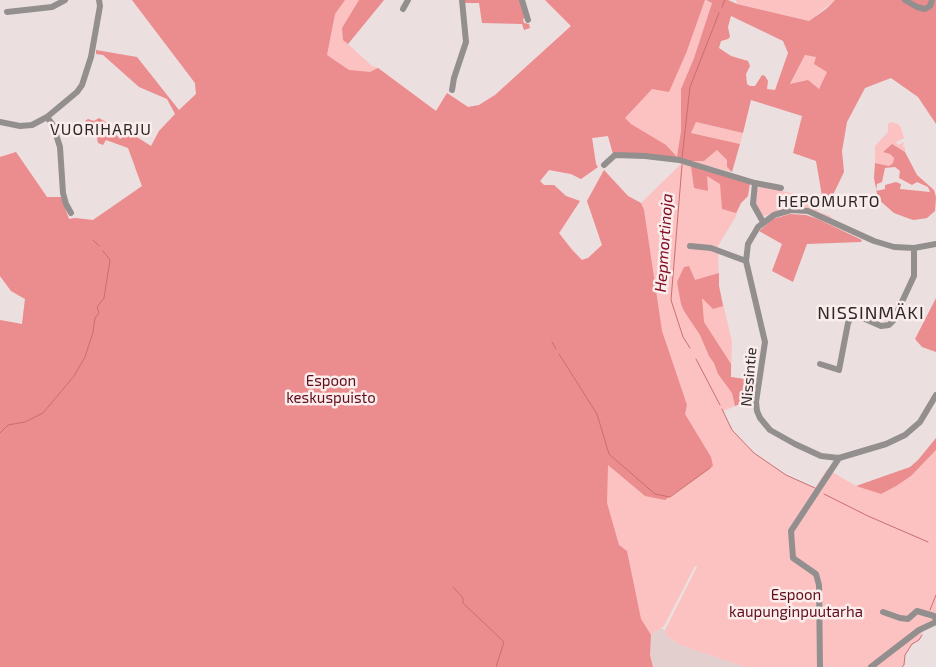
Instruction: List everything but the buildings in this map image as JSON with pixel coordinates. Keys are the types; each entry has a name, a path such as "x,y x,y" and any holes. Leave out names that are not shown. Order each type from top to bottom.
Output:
{"street":[{"path":"7,12 52,7 65,0"},
{"path":"0,122 25,126 32,125 47,117 73,96 82,85 91,57 100,6 99,0"},
{"path":"404,9 408,0"},
{"path":"452,90 466,42 462,0"},
{"path":"522,0 528,20"},
{"path":"905,0 925,9 930,6 932,0"},
{"path":"47,117 53,125 59,143 63,193 71,213"},
{"path":"604,165 616,155 678,160 755,183 781,188"},
{"path":"755,183 753,204 763,222 781,212 800,210 817,214 885,245 914,248 936,244"},
{"name":"Nissintie","path":"763,222 755,231 748,244 746,261 765,342 756,402 760,418 770,430 794,444 821,456 839,458 886,444 905,435 920,422 936,395"},
{"path":"690,246 712,248 746,261"},
{"path":"820,364 840,370 848,323 852,316 859,316 881,326 889,325 893,321 914,276 914,248"},
{"path":"820,667 819,585 816,574 792,558 791,531 839,458"},
{"path":"871,667 919,630 936,621 934,616 917,611 908,619 883,612"}],"shaded area":[{"path":"661,628 665,630 668,637 680,645 745,667 653,667 650,655 651,635"}],"green space":[{"name":"Espoon keskuspuisto","path":"132,0 384,0 348,44 372,66 378,68 436,111 447,93 468,107 479,105 495,95 571,26 545,0 687,51 705,0 712,3 694,58 681,89 681,131 678,157 613,154 608,136 592,138 598,167 581,179 571,174 549,170 540,181 544,185 554,185 566,196 580,201 559,234 582,260 588,258 602,245 587,201 604,170 628,196 641,203 682,163 732,179 748,196 741,203 735,218 718,246 719,286 732,342 731,377 758,381 755,402 740,404 723,411 732,430 754,453 786,475 815,488 827,469 856,486 881,494 911,476 936,450 936,622 925,627 919,640 912,644 905,655 904,665 902,667 745,667 680,645 668,637 665,630 697,567 695,566 664,626 651,635 650,655 653,667 0,667 0,320 22,324 25,299 11,291 0,276 0,157 16,152 47,197 61,197 69,219 93,220 142,187 135,168 143,162 159,131 196,94 195,83"},
{"name":"Espoon keskuspuisto","path":"132,0 345,0 335,14 327,55 349,70 370,72 378,68 436,111 447,93 468,107 479,105 495,95 571,26 545,0 705,0 687,51 669,92 652,89 625,118 631,124 666,145 677,157 681,131 681,89 694,58 712,3 706,0 728,0 737,4 809,21 835,0 936,0 936,124 918,97 891,78 865,88 847,122 842,151 844,172 831,199 822,196 816,161 793,153 802,116 751,100 743,133 696,122 691,133 740,144 732,172 727,167 727,160 717,150 704,161 613,154 608,136 592,138 598,167 581,179 571,174 549,170 540,181 544,185 554,185 566,196 580,201 559,233 582,260 588,258 602,245 587,201 604,170 628,196 641,203 644,210 662,331 687,405 685,414 711,457 713,466 665,500 645,496 608,465 607,503 619,545 627,551 641,619 651,635 650,655 653,667 0,667 0,320 22,324 25,299 11,291 0,276 0,157 16,152 47,197 61,197 69,219 93,220 142,186 128,148 106,140 103,145 98,143 97,138 85,121 88,119 94,121 99,118 111,125 110,127 120,139 129,132 151,146 159,131 175,114 167,99 139,87 103,55 96,54 96,50 137,57 179,110 196,94 195,83","holes":["731,16 783,41 788,53 775,90 767,89 768,81 762,75 755,86 747,84 746,74 750,66 748,61 731,56 719,48 721,41 730,37 728,27","805,55 816,57 814,64 827,72 819,89 808,80 790,84"]},
{"path":"359,0 384,0 348,44 343,40 342,28"},
{"path":"465,0 520,0 525,18 523,19 524,23 529,24 530,28 524,30 522,24 482,23 479,3 465,3"},
{"path":"736,0 835,0 809,21 737,4"},
{"path":"805,55 816,57 827,72 819,89 790,85"},
{"path":"696,122 743,133 740,144 691,133"},
{"path":"891,122 898,124 901,128 904,138 896,142 898,145 904,142 905,152 892,144 883,152 890,154 894,158 893,163 889,166 875,163 875,146 888,132 888,124"},
{"path":"892,144 905,152 917,175 934,190 936,197 935,211 927,218 914,220 894,213 878,199 876,191 885,189 885,185 896,182 901,184 900,189 930,192 928,187 917,182 912,185 899,178 900,171 895,167 885,168 882,182 877,184 876,190 874,178 875,163 889,166 893,163 894,158 890,154 883,152"},
{"path":"717,150 727,160 727,167 732,172 690,161 704,161"},
{"path":"691,166 750,183 748,196 741,203 736,213 722,209 720,184 707,176 708,191 694,188"},
{"path":"761,185 817,200 814,204 818,212 831,216 830,219 801,208 763,216 757,207 755,197 756,190"},
{"path":"790,214 806,215 818,219 862,240 861,242 807,244 793,282 772,271 782,244 759,231 773,219"},
{"path":"689,266 695,280 719,273 719,286 723,306 713,309 702,298 704,322 731,364 731,377 758,381 755,402 735,406 732,393 718,374 700,335 684,311 677,282 684,267"},
{"path":"936,298 936,352 922,347 915,339"},
{"path":"936,438 936,450 911,476 896,486 881,494 856,486 910,467"}],"waterway":[{"name":"Hepmortinoja","path":"722,7 725,0"},
{"name":"Hepmortinoja","path":"682,158 690,87 719,13"},
{"name":"Hepmortinoja","path":"682,165 671,300 683,337 690,348"},
{"path":"93,240 99,246"},
{"path":"0,433 8,425 25,422 43,413 74,376 85,357 93,332 95,318 99,313 97,307 104,298 110,260 103,251"},
{"path":"552,342 556,349"},
{"path":"559,354 597,414 609,454 655,494 670,497 710,468"},
{"name":"Hepmortinoja","path":"696,359 720,405"},
{"name":"Hepmortinoja","path":"722,409 732,430 754,453 786,475 815,488"},
{"name":"Hepmortinoja","path":"824,494 868,516 928,542"},
{"path":"453,587 463,598 463,603 504,642 496,667"},
{"path":"930,610 936,595"},
{"path":"902,667 905,655 912,644 919,640 922,635"}],"district":[{"name":"VUORIHARJU","path":"101,130"},
{"name":"HEPOMURTO","path":"829,202"},
{"name":"NISSINMÄKI","path":"871,313"}],"park label":[{"name":"Espoon kaupunginpuutarha","path":"796,604"}]}
